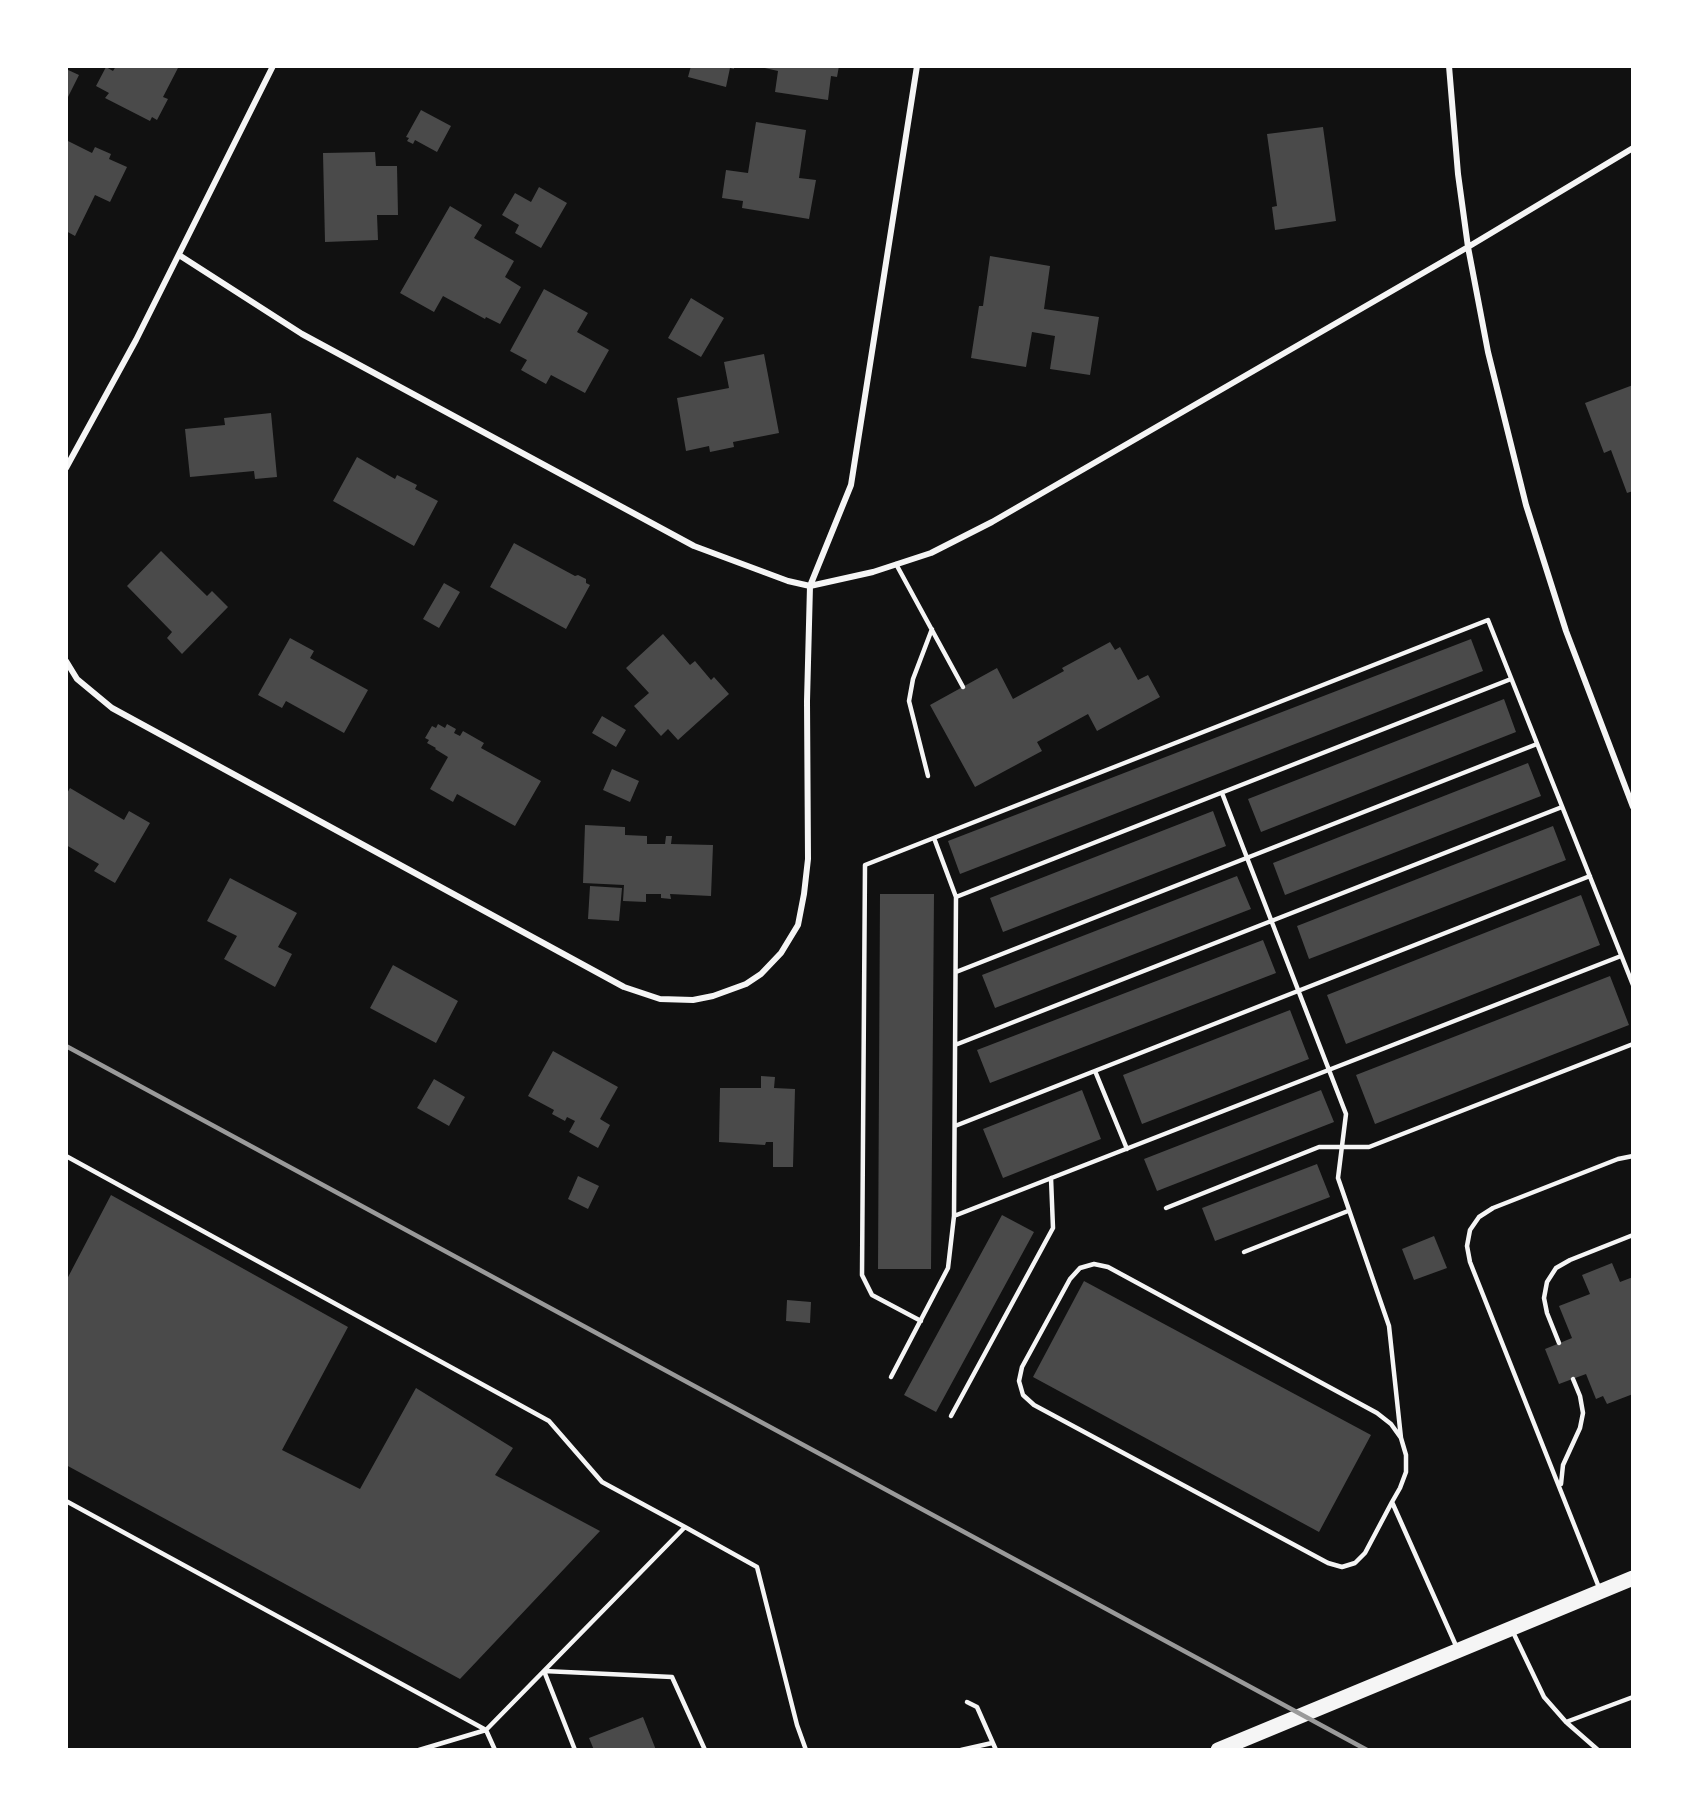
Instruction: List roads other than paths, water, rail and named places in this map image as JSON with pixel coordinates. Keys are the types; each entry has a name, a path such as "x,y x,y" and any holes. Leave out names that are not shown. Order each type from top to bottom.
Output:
{"main road":[{"path":"1218,1750 1633,1578"}],"street":[{"path":"66,468 136,340 273,66"},
{"path":"66,662 77,679 112,708 624,987 660,999 693,1000 713,996 746,984 761,974 781,953 798,925 808,859 807,702 810,586 851,485 917,66"},
{"path":"1449,66 1458,174 1468,247 1488,352 1526,505 1566,631 1633,807"},
{"path":"179,255 302,334 694,546 788,581 810,586 873,572 931,553 992,522 1468,247 1633,148"}],"lane":[{"path":"896,564 963,687"},
{"path":"921,1321 872,1295 862,1275 866,865 1488,620 1633,986"},
{"path":"928,776 909,701 913,679 932,629"},
{"path":"956,897 1511,679"},
{"path":"956,972 1537,744"},
{"path":"1222,793 1347,1114 1338,1178 1389,1326 1401,1438 1406,1455 1406,1472 1400,1488 1365,1553 1355,1563 1342,1567 1328,1563 1034,1405 1023,1395 1019,1381 1022,1367 1070,1279 1080,1268 1094,1264 1108,1267 1377,1413 1391,1424 1401,1438"},
{"path":"956,1045 1562,807"},
{"path":"891,1377 948,1268 954,1216 956,897 933,838"},
{"path":"955,1126 1590,876"},
{"path":"954,1216 1621,956"},
{"path":"1166,1208 1320,1147 1369,1147 1633,1044"},
{"path":"1095,1071 1127,1149"},
{"path":"66,1156 549,1421 602,1482 757,1567 797,1725 806,1750"},
{"path":"1601,1591 1470,1262 1467,1246 1470,1230 1479,1217 1493,1208 1618,1159 1633,1156"},
{"path":"951,1416 1053,1228 1051,1178"},
{"path":"1244,1252 1348,1211"},
{"path":"1559,1344 1544,1298 1548,1281 1556,1268 1570,1260 1633,1235"},
{"path":"1563,1497 1560,1481 1563,1465 1580,1428 1583,1413 1573,1378"},
{"path":"66,1501 486,1730 495,1750"},
{"path":"1392,1502 1458,1650"},
{"path":"419,1750 486,1730 685,1527"},
{"path":"1511,1628 1544,1697 1566,1722 1598,1750"},
{"path":"544,1671 575,1750"},
{"path":"544,1671 672,1677 705,1750"},
{"path":"1566,1722 1633,1697"},
{"path":"967,1702 977,1707 996,1750"},
{"path":"961,1750 992,1743"}],"railway":[{"path":"66,1046 1367,1750"}]}
